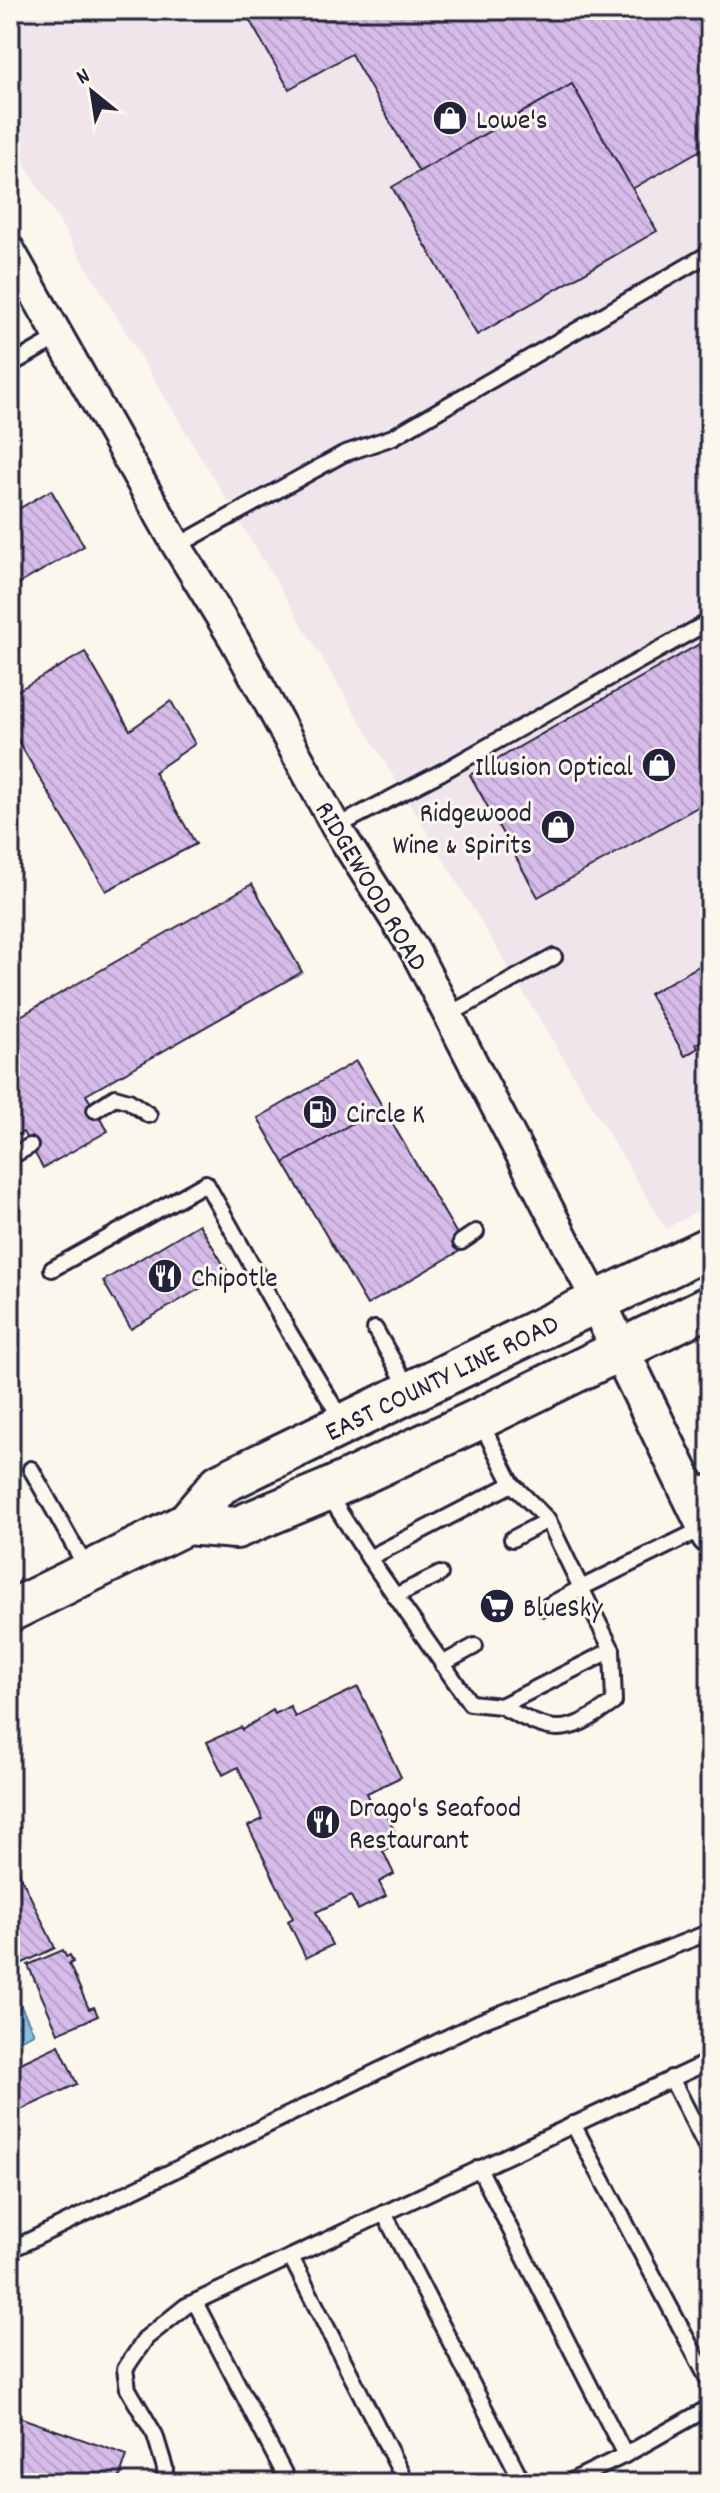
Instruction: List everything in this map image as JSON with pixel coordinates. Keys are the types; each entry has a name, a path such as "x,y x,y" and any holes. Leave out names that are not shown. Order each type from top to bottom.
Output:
{"main road":[{"name":"EAST COUNTY LINE ROAD","path":"10,1611 186,1524 220,1484 710,1247"},
{"name":"EAST COUNTY LINE ROAD","path":"186,1524 236,1528 325,1491 710,1306"}],"street":[{"name":"RIDGEWOOD ROAD","path":"10,250 177,546 235,641 336,827 415,951 567,1240 620,1350 698,1486 708,1531"}],"lane":[{"path":"177,546 343,454 393,437 710,253"},
{"path":"10,365 59,337"},
{"path":"336,827 442,772 710,621"},
{"path":"448,1015 554,957"},
{"path":"95,1110 115,1097 129,1101 149,1115"},
{"path":"10,1157 30,1146"},
{"path":"52,1269 206,1183 343,1422"},
{"path":"461,1242 476,1232"},
{"path":"375,1329 410,1391"},
{"path":"325,1491 470,1703 501,1706 533,1723 553,1729 571,1728 594,1717 614,1702 612,1650 548,1520 512,1484 479,1419"},
{"path":"31,1469 89,1573"},
{"path":"369,1558 512,1484"},
{"path":"512,1539 548,1520"},
{"path":"544,1608 708,1531"},
{"path":"395,1596 440,1574"},
{"path":"442,1664 475,1646"},
{"path":"501,1706 612,1650"},
{"path":"10,2250 479,2022 710,1932"},
{"path":"164,2483 165,2468 155,2435 128,2389 125,2369 146,2338 195,2302 710,2061"},
{"path":"671,2078 710,2154"},
{"path":"573,2124 710,2383"},
{"path":"479,2168 625,2455"},
{"path":"384,2213 523,2483"},
{"path":"291,2257 406,2483"},
{"path":"195,2302 289,2483"},
{"path":"567,2483 625,2455 710,2407"}],"shaded area":[{"path":"10,10 710,10 710,1204 666,1229 10,140"}],"water":[{"path":"15,1994 34,2033 10,2044 10,1996"}],"building":[{"name":"Lowe's","path":"253,10 710,10 710,158 704,148 632,189 572,84 419,172 351,54 289,89 246,14"},
{"path":"572,84 657,231 477,335 392,187"},
{"path":"51,490 84,546 10,589 10,514"},
{"path":"710,638 710,800 538,897 470,775"},
{"path":"85,652 130,730 171,701 195,744 154,772 196,844 106,891 10,727 10,695"},
{"path":"252,884 302,972 86,1095 108,1131 43,1168 23,1132 10,1139 10,1022"},
{"path":"710,960 710,1036 696,1044 698,1048 685,1056 649,994"},
{"name":"Circle K","path":"356,1061 382,1106 284,1163 258,1118"},
{"path":"382,1106 465,1248 367,1305 284,1163"},
{"name":"Chipotle","path":"199,1224 228,1272 131,1329 103,1281"},
{"name":"Drago's Seafood Restaurant","path":"358,1687 401,1777 367,1793 376,1813 384,1809 400,1843 383,1851 394,1874 379,1882 386,1896 358,1910 351,1896 316,1912 332,1945 306,1958 288,1921 293,1918 248,1826 263,1819 238,1767 223,1775 207,1742 241,1727 242,1730 273,1710 275,1714 290,1706 295,1717"},
{"path":"10,1854 55,1948 10,1969"},
{"path":"63,1950 66,1957 70,1955 73,1962 69,1964 89,2009 94,2007 98,2016 58,2033 28,1965"},
{"path":"59,2045 77,2084 10,2115 10,2068"},
{"path":"10,2414 127,2455 118,2483 10,2483"}],"place":[{"name":"Lowe's","path":"450,118"},
{"name":"Illusion Optical","path":"659,765"},
{"name":"Ridgewood Wine & Spirits","path":"558,827"},
{"name":"Circle K","path":"320,1112"},
{"name":"Chipotle","path":"165,1276"},
{"name":"BlueSky","path":"497,1606"},
{"name":"Drago's Seafood Restaurant","path":"323,1822"}]}
